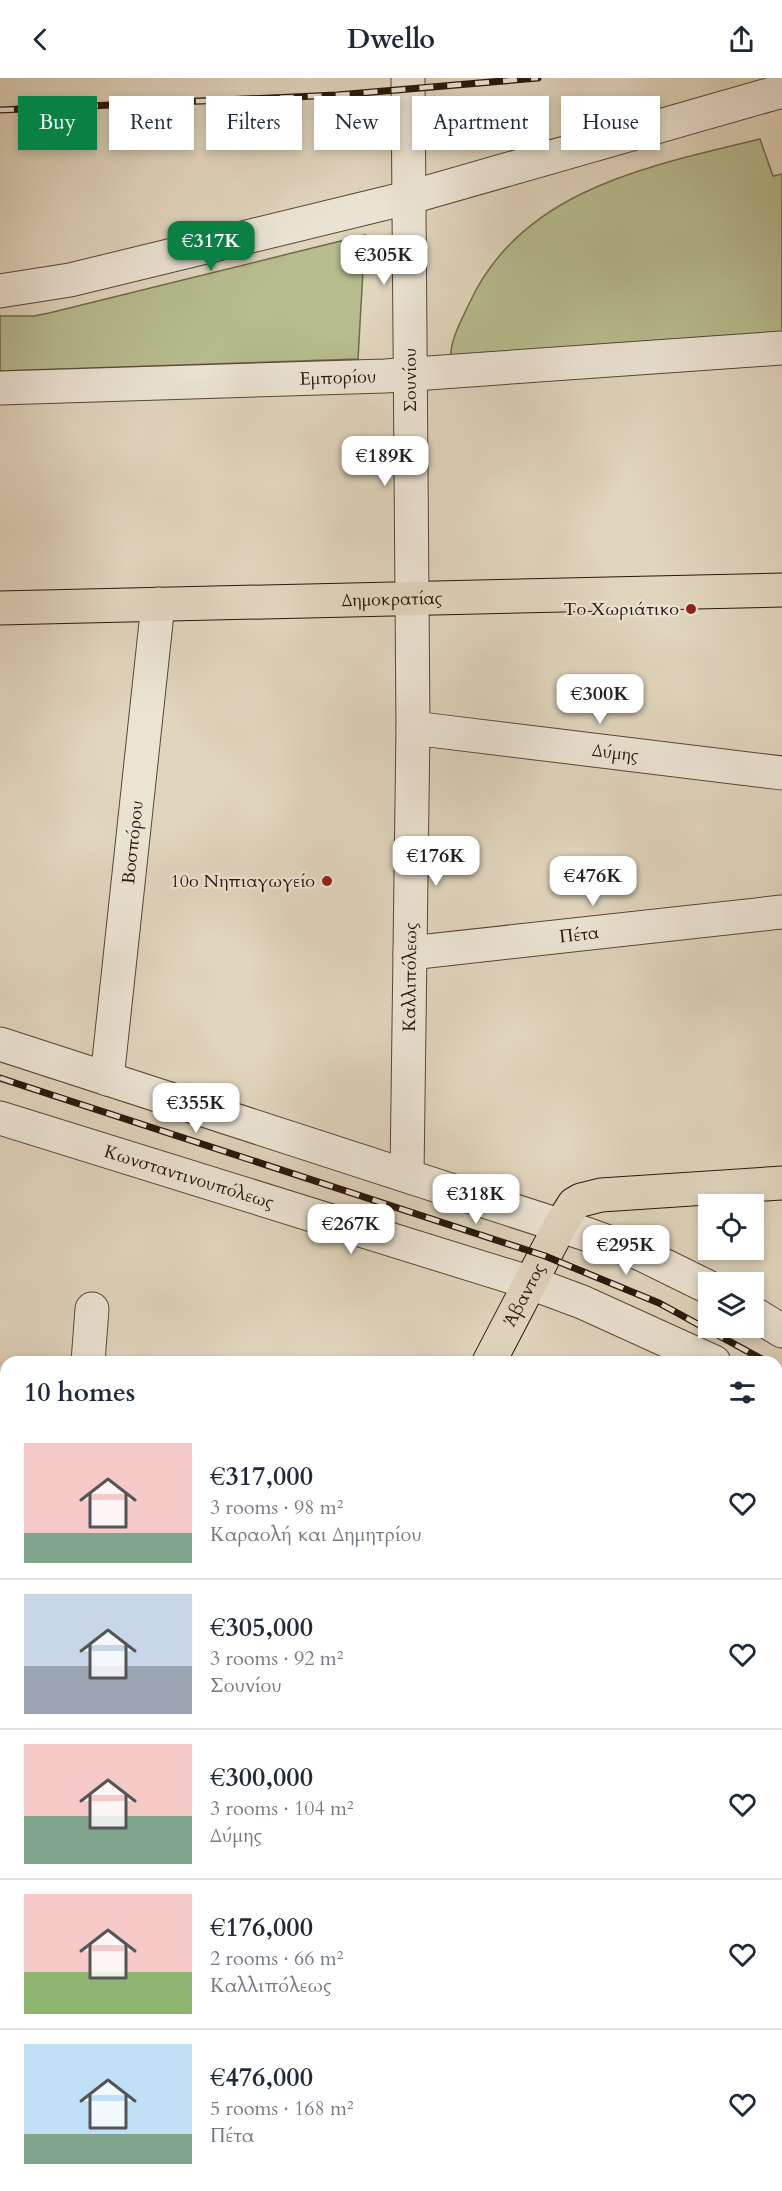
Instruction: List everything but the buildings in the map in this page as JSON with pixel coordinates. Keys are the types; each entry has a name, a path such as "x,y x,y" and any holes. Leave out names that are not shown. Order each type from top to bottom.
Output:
{"main road":[{"name":"Δημοκρατίας","path":"0,608 782,590"},
{"name":"Άβαντος","path":"492,1356 560,1226 574,1204 601,1196 782,1183"}],"street":[{"name":"Σουνίου","path":"408,78 411,197 409,374 411,599"},
{"path":"0,291 70,280 411,197 782,91"},
{"name":"Εμπορίου","path":"0,388 409,374 782,348"},
{"name":"Καλλιπόλεως","path":"407,1175 413,728 411,599"},
{"name":"Βοσπόρου","path":"107,1079 158,604"},
{"name":"Δύμης","path":"413,728 782,773"},
{"name":"Πέτα","path":"410,953 782,912"},
{"path":"0,1044 560,1226 640,1254 698,1282"},
{"name":"Κωνσταντινουπόλεως","path":"0,1118 531,1283 582,1302 701,1356"},
{"path":"88,1356 92,1309"},
{"path":"764,1320 782,1331"}],"green space":[{"path":"760,139 773,176 782,174 782,333 451,359 452,345 460,324 492,265 521,234 555,208 593,188 633,173"},
{"path":"365,235 358,359 0,371 0,316 34,316 49,313"}],"railway":[{"path":"0,110 337,95 538,78"},
{"path":"0,1078 545,1256 659,1303 756,1356"}],"place":[{"name":"Το Χωριάτικο","path":"691,609"},
{"name":"10ο Νηπιαγωγείο","path":"327,881"}]}
